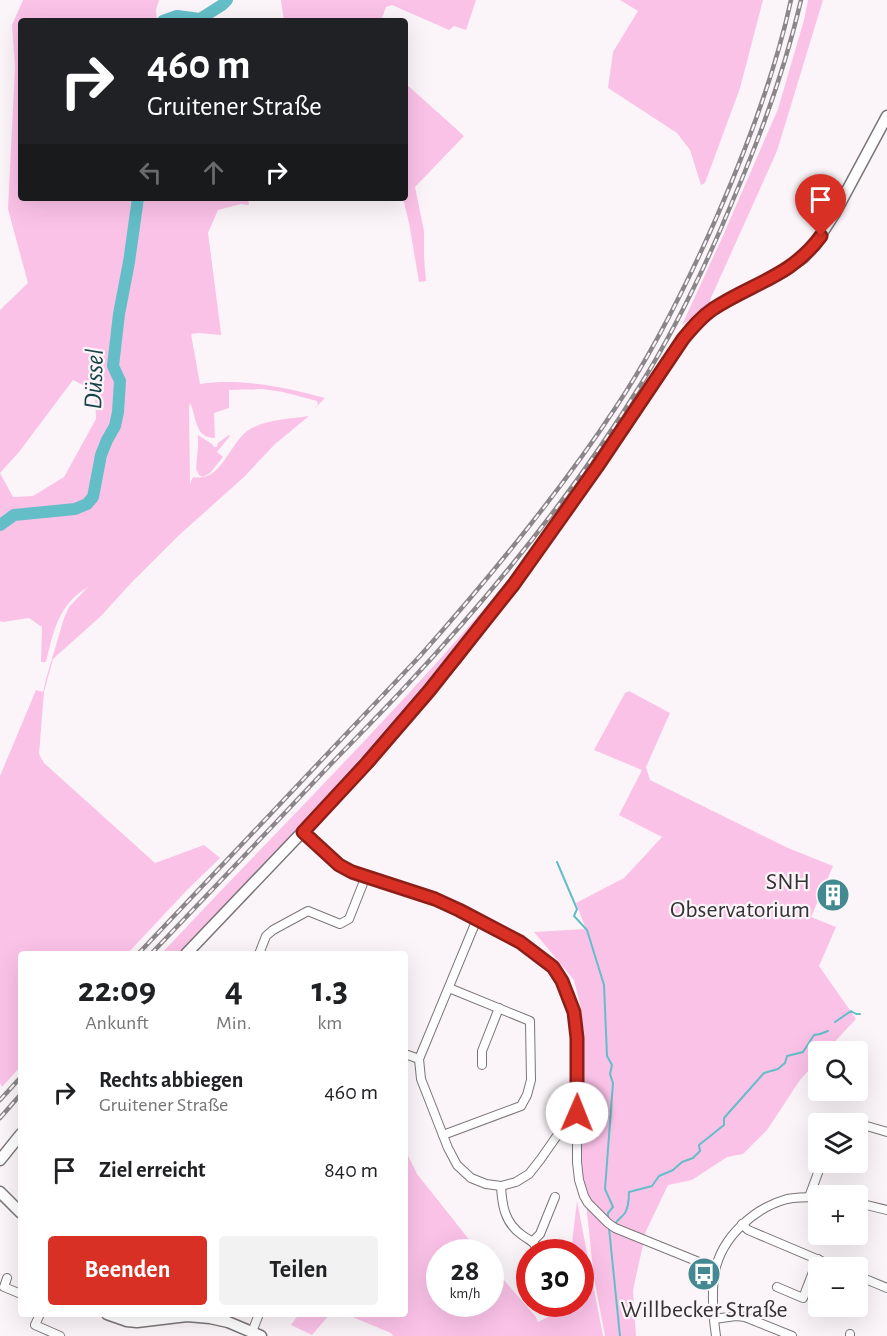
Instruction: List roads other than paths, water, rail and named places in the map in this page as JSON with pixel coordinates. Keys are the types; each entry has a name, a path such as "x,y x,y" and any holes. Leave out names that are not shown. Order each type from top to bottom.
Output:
{"main road":[{"path":"189,951 367,763 429,691 514,584 691,329 711,310 774,278 794,265 813,247 835,213 887,116"},
{"path":"0,1161 18,1138"},
{"path":"0,1192 18,1210"},
{"path":"116,1317 136,1322 178,1317"},
{"path":"198,1317 228,1322 257,1334"}],"street":[{"path":"303,832 339,865 435,899 527,947 553,967 562,981 574,1012 577,1038 579,1180 584,1196 600,1216 615,1228 716,1269"},
{"path":"260,951 266,936 273,930 308,911 340,924 349,919 366,876"},
{"path":"477,920 419,1059 421,1079 448,1148 457,1165 471,1178 486,1184 501,1186 516,1182 529,1174 561,1130 577,1125"},
{"path":"443,1135 521,1106 531,1080 530,1021 449,988"},
{"path":"482,1065 482,1051 499,1008"},
{"path":"408,1055 419,1059"},
{"path":"868,1126 887,1132"},
{"path":"501,1186 502,1205 507,1220 529,1239"},
{"path":"534,1239 540,1234 555,1197"},
{"path":"716,1336 714,1287 716,1269 725,1246 742,1224 754,1214 791,1198 808,1197"},
{"path":"868,1205 887,1210"},
{"path":"742,1224 754,1233 814,1257"},
{"path":"8,1278 4,1287 18,1293"},
{"path":"868,1280 887,1288"},
{"path":"777,1287 803,1298 808,1286"},
{"path":"39,1317 35,1325 60,1336"},
{"path":"257,1334 260,1317"},
{"path":"714,1318 745,1317 792,1336"}],"waterway":[{"name":"Düssel","path":"202,18 227,0"},
{"name":"Düssel","path":"171,18 177,16 192,18"},
{"name":"Düssel","path":"0,525 14,515 75,509 87,504 93,497 101,455 115,426 118,412 120,381 113,366 138,201"},
{"path":"557,862 577,909 574,916 587,930 604,985 607,1056 612,1065 610,1074 613,1083 605,1189 613,1207 608,1213 608,1219"},
{"path":"835,1022 851,1011 860,1014"},
{"path":"615,1224 626,1210 629,1192 652,1186 659,1176 693,1158 700,1151 699,1145 724,1125 724,1118 764,1073 778,1069 785,1063 787,1056 803,1052 814,1035 828,1031"},
{"path":"609,1228 620,1336"}],"railway":[{"path":"141,951 420,656 522,535 594,440 631,384 658,337 707,239 760,109 791,0"},
{"path":"154,951 438,651 531,541 588,464 654,362 691,294 713,247 772,102 801,0"},
{"path":"0,1100 18,1080"},
{"path":"0,1118 18,1097"}],"place":[{"name":"SNH Observatorium","path":"833,895"},
{"name":"Willbecker Straße","path":"704,1274"}]}
